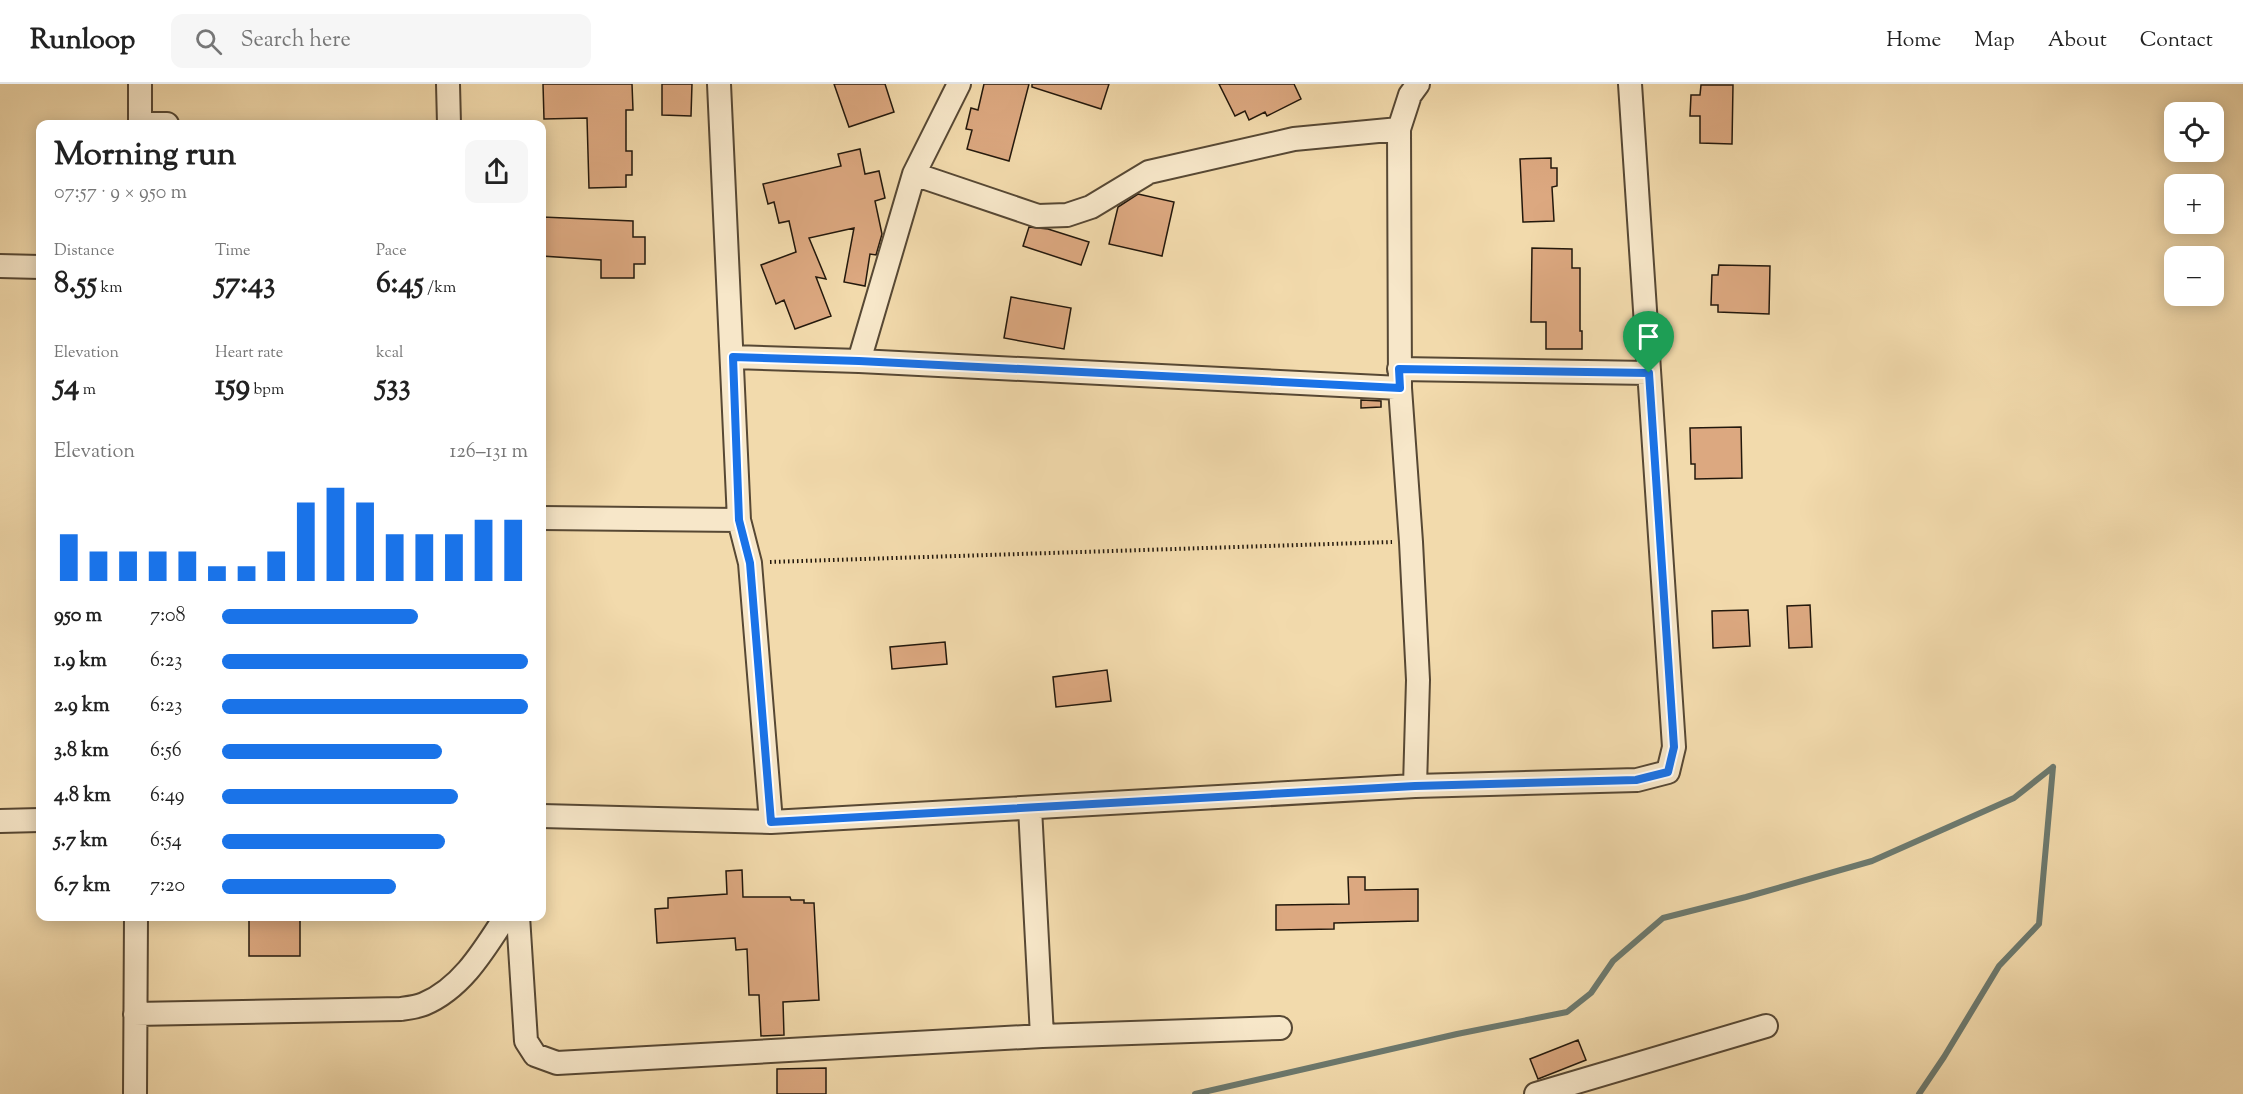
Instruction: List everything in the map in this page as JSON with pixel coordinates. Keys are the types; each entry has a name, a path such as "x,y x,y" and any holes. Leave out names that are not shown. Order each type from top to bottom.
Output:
{"street":[{"path":"140,84 140,120"},
{"path":"448,84 449,120"},
{"path":"718,84 733,357 739,520 750,563 771,822"},
{"path":"859,361 914,174 959,84"},
{"path":"1415,786 1418,680 1400,379 1399,129 1410,95 1418,84"},
{"path":"546,816 771,822 1415,786 1636,780 1668,772 1674,747 1630,84"},
{"path":"914,174 1038,216 1067,215 1091,207 1149,172 1294,140 1399,129"},
{"path":"0,266 36,267"},
{"path":"733,357 1400,379 1649,373"},
{"path":"546,518 739,520"},
{"path":"1030,808 1042,1036"},
{"path":"0,821 36,820"},
{"path":"135,1094 136,921"},
{"path":"135,1014 401,1009 422,1005 456,982 478,959 503,921"},
{"path":"518,921 526,1041 535,1055 557,1063 1042,1036 1280,1028"},
{"path":"1536,1094 1766,1026"}],"path":[{"path":"750,563 1411,542"}],"building":[{"path":"543,84 632,84 633,110 626,110 626,151 632,151 632,175 626,175 626,187 589,188 587,118 544,119"},
{"path":"662,84 692,84 691,116 662,115"},
{"path":"834,84 885,84 894,112 849,127"},
{"path":"984,84 1029,84 1009,161 967,149 972,130 966,129 971,108 978,110"},
{"path":"1032,84 1109,84 1101,109 1032,87"},
{"path":"1219,84 1294,84 1301,99 1267,116 1265,112 1249,120 1245,111 1235,116"},
{"path":"1701,85 1733,85 1732,144 1700,143 1700,116 1690,116 1691,95 1700,95"},
{"path":"860,149 865,174 879,171 885,198 875,201 882,234 876,255 870,254 865,286 844,282 854,228 809,238 826,279 816,277 831,316 795,329 784,300 776,304 761,265 796,252 789,221 779,223 774,202 768,204 763,184 841,166 838,154"},
{"path":"1551,158 1551,168 1557,168 1557,186 1552,187 1554,221 1523,222 1520,159"},
{"path":"1138,194 1174,202 1162,256 1109,244 1118,207"},
{"path":"546,217 633,221 633,237 645,237 645,264 634,264 634,278 601,278 601,260 546,256"},
{"path":"1029,227 1048,229 1089,242 1081,265 1023,246"},
{"path":"1532,248 1572,249 1572,268 1580,268 1582,349 1546,349 1546,322 1531,322"},
{"path":"1719,265 1770,266 1769,314 1718,312 1718,305 1711,305 1712,275 1718,275"},
{"path":"1011,297 1071,308 1064,349 1004,338"},
{"path":"1361,400 1381,401 1381,407 1361,408"},
{"path":"1741,427 1742,478 1695,479 1695,464 1691,464 1690,428"},
{"path":"1810,605 1812,647 1789,648 1787,606"},
{"path":"1748,610 1750,646 1713,648 1712,611"},
{"path":"945,642 947,664 892,669 890,647"},
{"path":"1107,670 1111,701 1056,707 1053,677"},
{"path":"742,870 743,897 790,897 791,900 814,903 819,1000 783,1002 784,1035 761,1036 759,995 749,995 747,949 736,950 735,938 657,943 655,909 668,908 668,898 727,894 726,871"},
{"path":"1348,877 1365,877 1365,890 1418,889 1418,921 1334,923 1334,929 1276,930 1276,905 1349,904"},
{"path":"249,921 300,921 300,956 249,956"},
{"path":"1578,1040 1586,1060 1538,1079 1530,1059"},
{"path":"826,1068 826,1094 777,1094 777,1069"}],"waterway":[{"path":"1195,1094 1457,1034 1567,1012 1591,993 1613,961 1663,918 1872,861 2014,798 2053,767"},
{"path":"1919,1094 1999,966 2039,924 2053,767"}],"route":[{"path":"733,357 859,361 1400,388 1399,369 1649,373 1674,747 1668,772 1636,780 1415,786 771,822 750,563 739,520 733,357"}]}
